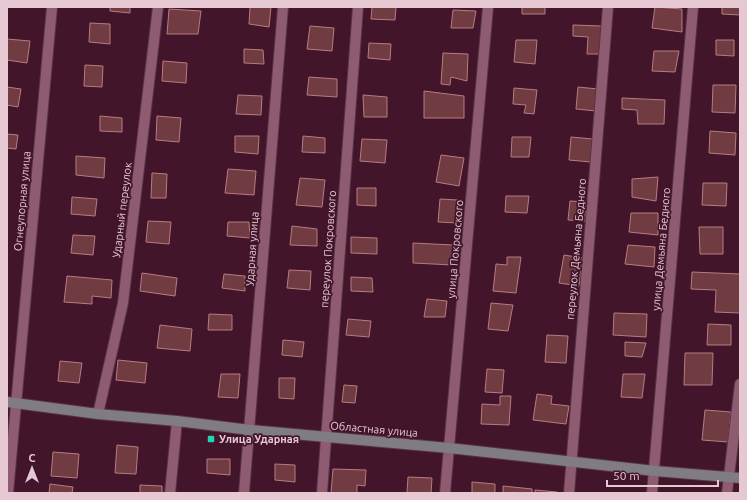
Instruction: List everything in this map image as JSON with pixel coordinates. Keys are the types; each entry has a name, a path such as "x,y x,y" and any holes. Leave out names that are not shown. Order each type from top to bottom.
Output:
{"main road":[{"name":"Областная улица","path":"11,403 250,430 449,448 740,478"}],"street":[{"name":"Огнеупорная улица","path":"8,493 11,403 52,7"},
{"name":"Ударный переулок","path":"98,414 123,303 158,7"},
{"name":"Ударная улица","path":"244,493 283,7"},
{"name":"переулок Покровского","path":"322,493 358,7"},
{"name":"улица Покровского","path":"445,493 488,7"},
{"name":"переулок Демьяна Бедного","path":"569,493 608,7"},
{"name":"улица Демьяна Бедного","path":"652,493 694,7"},
{"path":"727,493 740,384"},
{"path":"170,493 177,421"}],"building":[{"path":"110,7 130,7 130,13 110,11"},
{"path":"250,7 271,7 269,27 249,24"},
{"path":"372,7 396,7 395,20 371,19"},
{"path":"522,7 545,7 545,14 522,14"},
{"path":"655,7 682,9 682,32 652,28"},
{"path":"722,7 740,7 740,15 722,14"},
{"path":"169,9 201,11 198,34 167,34"},
{"path":"453,10 476,11 473,28 451,28"},
{"path":"90,23 110,24 110,44 89,42"},
{"path":"573,25 602,26 601,54 587,54 588,37 573,36"},
{"path":"310,26 334,28 332,51 307,49"},
{"path":"7,39 30,41 27,63 7,60"},
{"path":"516,40 537,40 535,64 514,62"},
{"path":"716,40 734,40 734,56 716,55"},
{"path":"369,43 391,44 390,60 368,58"},
{"path":"244,49 263,50 264,64 244,63"},
{"path":"654,51 679,51 675,72 652,71"},
{"path":"443,53 468,54 467,81 451,77 450,85 441,84"},
{"path":"163,61 187,63 186,83 162,81"},
{"path":"85,65 103,66 102,87 84,86"},
{"path":"309,77 337,79 337,97 307,95"},
{"path":"713,85 736,85 735,113 712,112"},
{"path":"7,87 21,89 18,107 7,105"},
{"path":"578,87 598,89 596,111 576,109"},
{"path":"514,88 537,90 534,114 524,113 526,105 513,104"},
{"path":"424,91 464,96 464,118 424,118"},
{"path":"238,95 262,96 261,115 236,114"},
{"path":"363,95 387,97 387,117 364,117"},
{"path":"622,98 665,100 664,124 638,124 637,110 622,109"},
{"path":"100,116 122,118 122,132 100,131"},
{"path":"157,116 181,118 179,142 156,140"},
{"path":"710,131 736,133 735,155 709,153"},
{"path":"7,134 18,135 16,149 7,148"},
{"path":"235,136 259,136 258,154 235,152"},
{"path":"303,136 325,138 325,153 302,152"},
{"path":"512,137 531,137 529,157 511,157"},
{"path":"571,137 593,139 591,162 569,160"},
{"path":"362,139 387,140 385,163 360,161"},
{"path":"441,155 464,158 459,186 436,182"},
{"path":"76,156 105,158 104,178 76,175"},
{"path":"228,169 256,171 254,195 225,193"},
{"path":"152,173 167,174 166,198 151,198"},
{"path":"658,177 656,201 632,197 632,179"},
{"path":"300,178 325,180 322,207 296,205"},
{"path":"703,183 727,183 726,206 702,205"},
{"path":"357,188 376,188 376,206 357,205"},
{"path":"506,196 529,196 527,213 505,212"},
{"path":"72,197 97,199 95,216 71,214"},
{"path":"440,199 458,200 457,223 438,222"},
{"path":"570,201 587,202 585,221 568,220"},
{"path":"631,213 658,213 658,235 629,232"},
{"path":"148,221 171,222 169,244 146,242"},
{"path":"228,222 249,222 250,238 227,236"},
{"path":"292,226 317,229 317,246 290,245"},
{"path":"699,227 723,227 723,254 700,254"},
{"path":"73,235 95,236 93,255 71,253"},
{"path":"351,237 377,238 377,254 351,253"},
{"path":"413,243 453,245 453,265 413,263"},
{"path":"628,245 655,247 654,267 625,264"},
{"path":"564,255 583,258 579,286 559,283"},
{"path":"507,257 521,257 516,293 493,291 496,264 507,265"},
{"path":"289,270 311,271 310,290 287,288"},
{"path":"692,272 740,274 740,313 715,312 716,290 691,289"},
{"path":"142,273 177,278 175,296 140,291"},
{"path":"224,274 245,276 245,291 222,288"},
{"path":"67,276 112,280 111,298 92,296 92,304 64,302"},
{"path":"351,277 372,278 373,292 351,291"},
{"path":"427,299 447,301 445,317 424,317"},
{"path":"491,303 513,305 508,331 488,329"},
{"path":"614,313 647,314 646,337 613,335"},
{"path":"209,314 232,315 232,330 208,330"},
{"path":"348,319 371,321 369,337 346,335"},
{"path":"708,324 731,325 731,345 707,345"},
{"path":"160,325 192,329 190,351 157,348"},
{"path":"547,335 568,336 566,363 545,362"},
{"path":"283,340 304,342 302,357 282,355"},
{"path":"625,342 646,343 642,357 625,356"},
{"path":"685,353 713,353 712,385 684,385"},
{"path":"118,360 147,363 145,383 116,380"},
{"path":"60,361 82,363 79,383 58,381"},
{"path":"487,369 504,370 502,393 485,392"},
{"path":"221,374 240,374 238,398 218,397"},
{"path":"623,374 645,374 642,398 621,397"},
{"path":"279,378 295,378 294,399 279,398"},
{"path":"344,385 357,386 355,403 342,402"},
{"path":"537,394 552,396 551,404 569,406 566,424 533,420"},
{"path":"500,396 511,396 509,425 481,424 482,404 500,405"},
{"path":"705,410 731,412 728,442 702,440"},
{"path":"117,445 138,447 136,474 115,473"},
{"path":"53,452 79,454 77,478 51,476"},
{"path":"207,459 230,459 230,475 207,473"},
{"path":"275,464 295,465 295,482 275,480"},
{"path":"333,469 366,470 365,486 357,485 357,493 331,493"},
{"path":"408,477 432,478 431,493 407,493"},
{"path":"472,482 495,484 495,493 472,493"},
{"path":"50,484 73,487 72,493 49,493"},
{"path":"140,485 162,486 162,493 140,493"},
{"path":"503,486 532,489 532,493 503,493"},
{"path":"535,490 557,492 557,493 535,493"}],"place":[{"name":"Улица Ударная","path":"211,439"}]}
